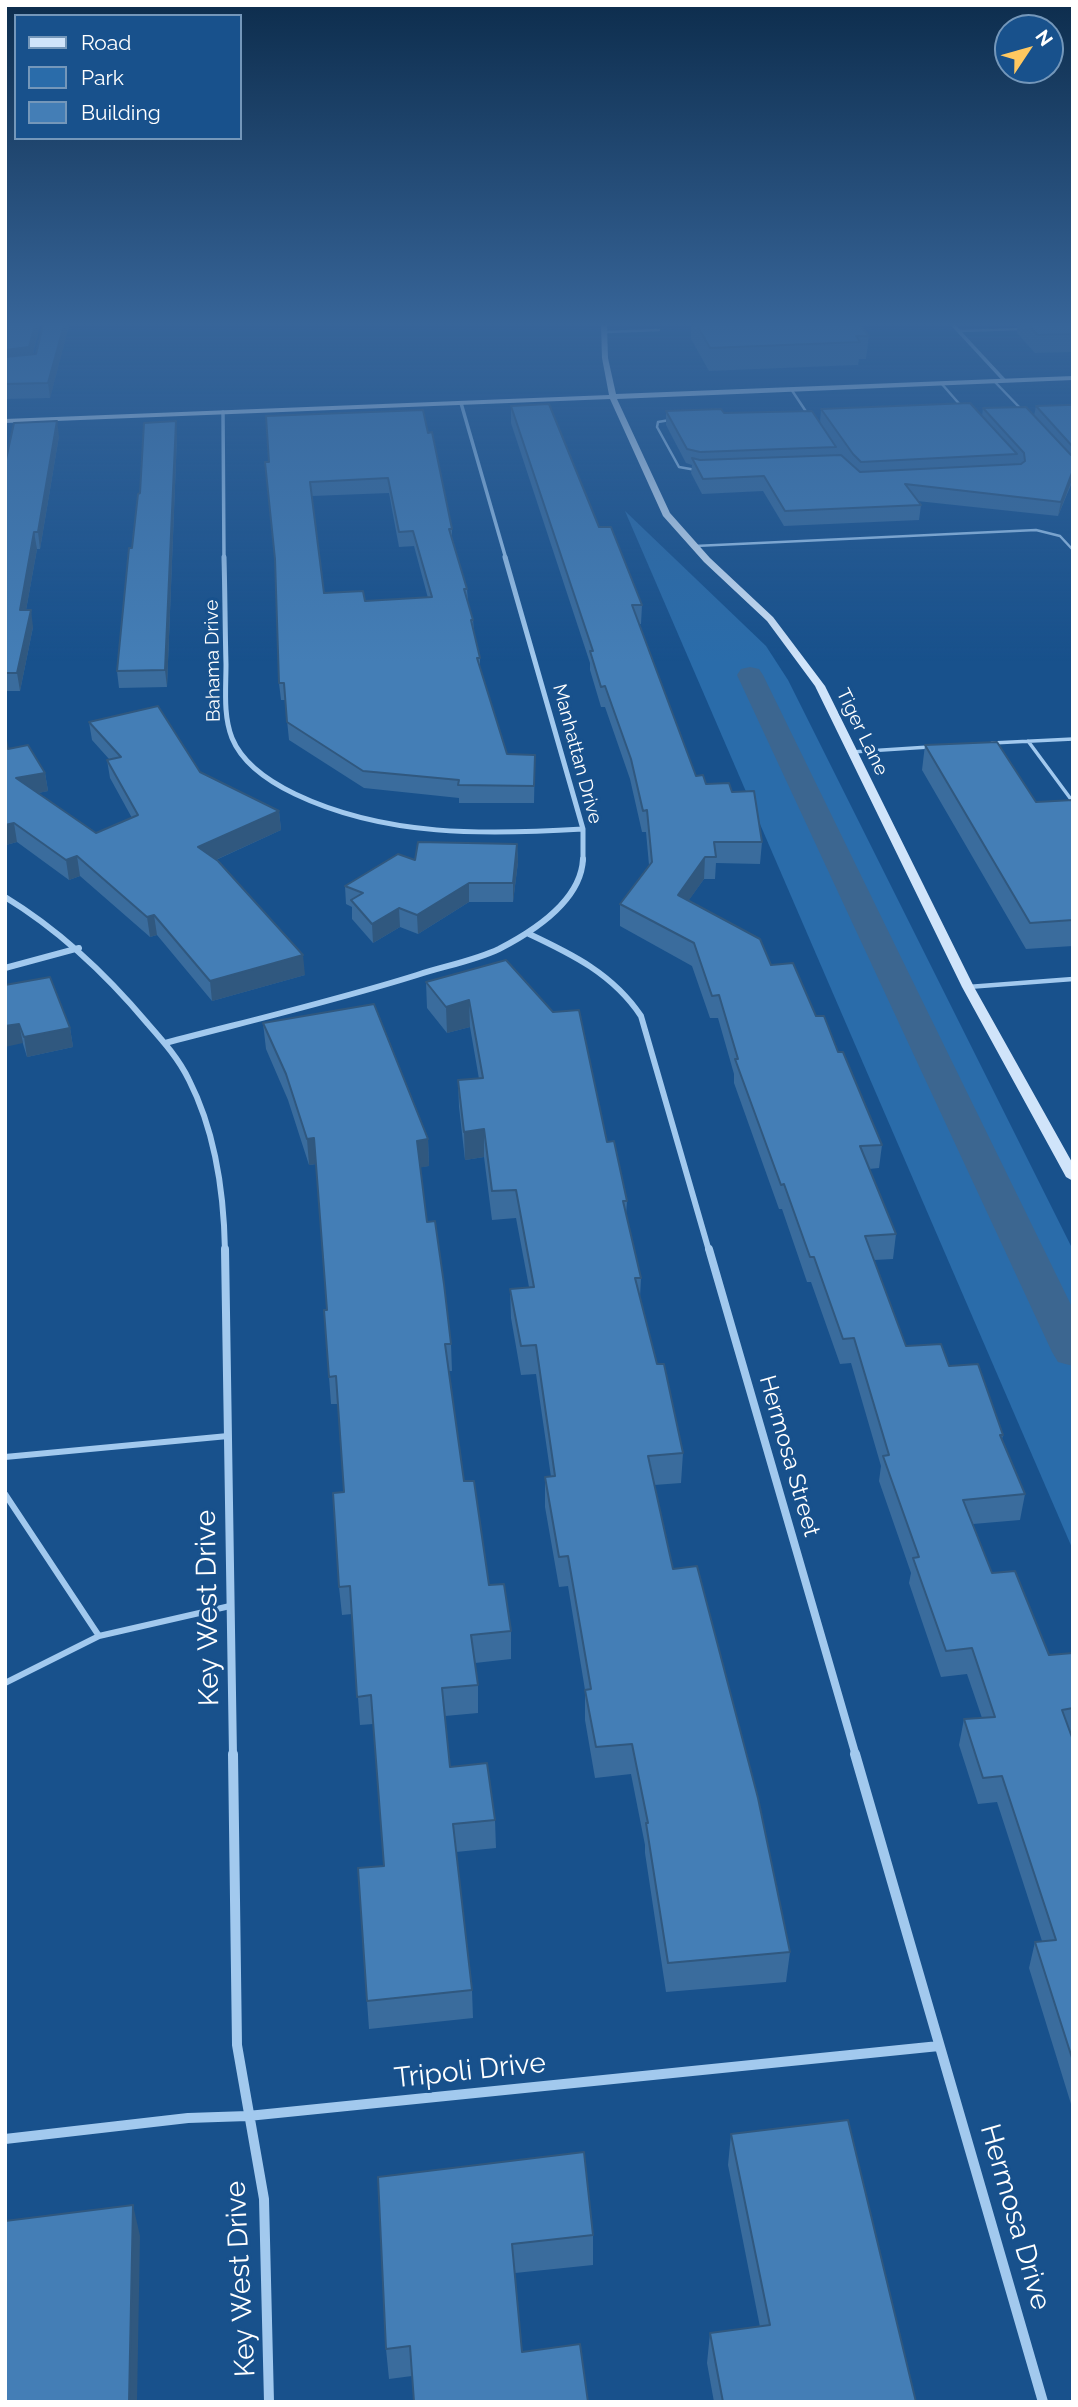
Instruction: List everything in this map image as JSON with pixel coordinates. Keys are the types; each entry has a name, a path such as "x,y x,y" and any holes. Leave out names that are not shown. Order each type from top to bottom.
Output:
{"street":[{"name":"Bahama Drive","path":"223,437 226,708 229,732 241,754 266,777 301,797 349,814 399,826 453,832 511,833 583,829"},
{"name":"Manhattan Drive","path":"165,1043 450,966 496,950 527,933 554,911 572,891 583,864 583,829 471,437"},
{"name":"Tiger Lane","path":"631,437 666,514 694,546 770,619 820,686 968,986 1073,1177"},
{"name":"Key West Drive","path":"5,897 34,914 79,948 108,975 165,1043 190,1081 210,1133 224,1201 237,2045 264,2199 269,2402"},
{"name":"Hermosa Street","path":"527,933 588,961 612,978 630,996 641,1016 939,2046"},
{"path":"5,968 79,948"},
{"name":"Tripoli Drive","path":"5,2139 188,2118 248,2116 939,2046"},
{"name":"Hermosa Drive","path":"939,2046 1043,2402"}],"lane":[{"path":"663,437 679,467 699,471"},
{"path":"694,546 1036,530 1060,536 1073,550"},
{"path":"979,744 1073,739"},
{"path":"1028,741 1073,802"},
{"path":"852,752 929,747"},
{"path":"968,986 1073,979"},
{"path":"5,1457 228,1436"},
{"path":"5,1494 99,1636"},
{"path":"5,1683 99,1636 230,1606"}],"green space":[{"path":"625,511 766,646 788,680 1073,1250 1073,1550"}],"building":[{"path":"11,437 54,437 38,532 34,532 20,610 31,610 17,673 5,673 5,464"},
{"path":"143,437 175,437 165,670 117,671 129,548 132,548 140,493"},
{"path":"267,437 433,437 452,529 449,529 467,589 464,589 480,658 477,658 507,754 535,755 534,786 458,785 459,780 363,771 287,722 284,683 279,683 275,559 265,462 269,462","holes":["388,478 399,532 413,531 432,597 365,601 363,591 324,593 310,482"]},
{"path":"521,437 563,437 599,527 611,527 642,605 632,605 696,776 703,775 706,784 729,783 732,792 754,791 762,842 714,842 716,857 705,857 678,895 760,939 771,965 793,963 816,1016 824,1016 838,1052 843,1052 882,1145 860,1146 896,1234 865,1236 906,1346 941,1344 949,1366 978,1364 1003,1435 1000,1435 1025,1494 963,1500 992,1573 1015,1571 1049,1655 1073,1653 1073,1708 1062,1710 1073,1740 1073,2061 1035,1942 1056,1940 1002,1776 983,1778 964,1719 995,1717 972,1648 946,1651 913,1558 919,1557 883,1456 889,1455 854,1338 843,1339 814,1257 810,1257 784,1184 781,1185 735,1059 738,1059 719,995 712,996 694,943 620,904 652,862 647,810 643,811 631,759 605,686 601,687 590,651 593,651"},
{"path":"681,437 830,437 836,447 700,452 687,449"},
{"path":"841,437 1002,437 1017,454 861,462"},
{"path":"1010,437 1054,437 1073,455 1073,470 1061,502 905,484 921,505 785,511 764,476 703,479 692,458 700,460 841,455 860,472 1021,464 1025,461 1024,453"},
{"path":"1064,437 1073,437 1073,447"},
{"path":"158,706 200,772 279,811 198,847 218,861 303,955 210,981 154,915 147,917 77,856 66,860 14,823 5,825 5,736 8,749 28,745 45,773 16,778 96,833 138,815 107,760 121,757 89,722"},
{"path":"997,742 1036,802 1073,800 1073,920 1030,923 925,745"},
{"path":"418,842 517,844 513,883 469,883 417,915 399,908 372,924 351,900 363,893 345,886 398,854 415,860"},
{"path":"506,960 553,1012 579,1010 607,1142 614,1141 627,1201 623,1201 641,1278 635,1278 657,1364 664,1364 683,1453 648,1456 673,1569 697,1566 758,1798 790,1952 668,1963 648,1823 632,1744 596,1747 585,1690 591,1689 568,1556 559,1557 545,1477 555,1476 536,1345 521,1346 510,1289 534,1287 516,1190 492,1191 484,1129 464,1132 458,1080 483,1078 469,1000 446,1007 426,982"},
{"path":"50,977 70,1028 24,1037 19,1024 5,1026 5,985"},
{"path":"374,1004 428,1139 417,1141 427,1222 435,1221 444,1284 451,1344 445,1344 464,1481 474,1481 489,1585 504,1584 511,1631 471,1635 478,1685 442,1688 450,1767 487,1763 495,1820 453,1824 472,1990 367,2001 358,1868 384,1866 371,1695 357,1697 350,1586 339,1587 333,1493 344,1492 336,1376 329,1377 324,1310 327,1310 314,1138 307,1139 286,1074 263,1023"},
{"path":"848,2120 916,2402 723,2402 710,2333 770,2325 731,2134"},
{"path":"584,2152 593,2235 512,2244 522,2352 580,2344 588,2402 414,2402 410,2346 386,2349 378,2177"},
{"path":"133,2205 129,2402 5,2402 5,2221"}],"waterway":[{"path":"750,675 1073,1352"}]}
